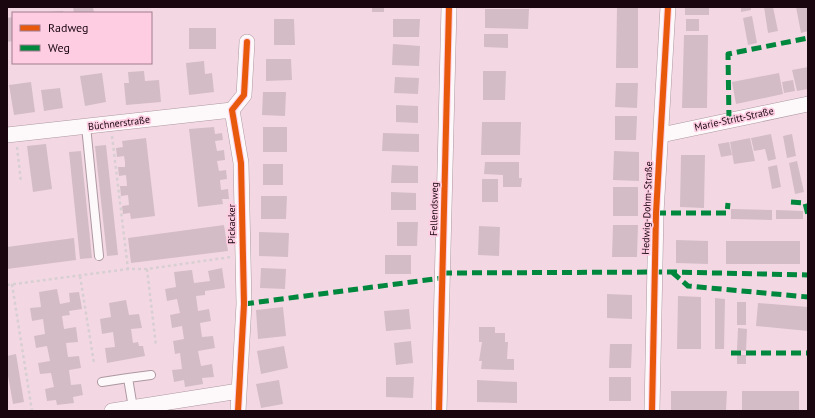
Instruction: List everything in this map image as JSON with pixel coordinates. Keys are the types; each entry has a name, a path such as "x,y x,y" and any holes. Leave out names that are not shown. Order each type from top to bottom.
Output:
{"street":[{"name":"Fellendsweg","path":"439,411 448,7"},
{"name":"Hedwig-Dohm-Straße","path":"652,411 656,213 668,7"},
{"path":"232,110 244,95 247,42"},
{"name":"Marie-Stritt-Straße","path":"660,135 808,104"},
{"name":"Büchnerstraße","path":"11,135 232,110"},
{"name":"Pickacker","path":"232,110 241,163 244,304 238,411"},
{"path":"112,411 238,391"}],"lane":[{"path":"86,126 99,256"},
{"path":"102,382 151,374"},
{"path":"128,378 133,408"}],"path":[{"path":"110,124 128,269"},
{"path":"11,135 21,182"},
{"path":"7,285 128,269 147,269 242,256"},
{"path":"147,269 156,346"},
{"path":"80,276 94,363"},
{"path":"12,284 32,411"}],"building":[{"path":"73,7 93,7 94,12 74,12"},
{"path":"372,7 384,7 384,12 372,12"},
{"path":"617,7 638,7 638,68 616,68"},
{"path":"685,7 709,7 709,15 685,15"},
{"path":"741,7 751,7 751,10 741,12"},
{"path":"764,7 773,7 778,31 768,33"},
{"path":"796,7 808,7 808,31 801,33"},
{"path":"485,9 529,9 528,29 485,28"},
{"path":"752,16 757,43 748,45 743,18"},
{"path":"12,17 12,41 7,42 7,18"},
{"path":"274,19 294,19 295,45 274,45"},
{"path":"393,19 420,19 419,37 393,37"},
{"path":"686,19 699,19 699,31 686,31"},
{"path":"189,28 216,28 216,49 189,49"},
{"path":"484,34 508,34 508,48 484,47"},
{"path":"684,35 708,35 707,108 682,108"},
{"path":"393,44 420,46 419,66 392,65"},
{"path":"266,59 291,59 292,80 266,81"},
{"path":"204,61 205,74 212,73 214,92 189,95 186,63"},
{"path":"808,67 808,89 797,91 792,70"},
{"path":"144,71 145,81 159,80 161,102 126,105 124,83 129,83 128,72"},
{"path":"483,71 506,71 505,100 483,100"},
{"path":"102,73 106,102 85,106 80,76"},
{"path":"779,73 783,94 736,104 732,82"},
{"path":"395,77 419,78 418,94 394,93"},
{"path":"793,80 795,91 784,93 782,82"},
{"path":"31,82 35,112 14,115 9,85"},
{"path":"616,83 638,83 637,108 615,107"},
{"path":"60,88 63,108 44,111 41,90"},
{"path":"263,92 286,92 285,116 262,115"},
{"path":"396,105 418,106 418,123 396,122"},
{"path":"615,116 637,116 636,140 615,140"},
{"path":"482,122 521,122 520,155 481,155"},
{"path":"214,127 215,134 222,133 223,140 215,141 217,151 224,150 225,160 217,161 219,171 226,170 227,179 220,180 221,190 228,189 229,199 222,199 223,204 198,207 189,129"},
{"path":"263,127 287,127 287,152 263,152"},
{"path":"383,133 419,134 419,152 382,151"},
{"path":"771,134 776,159 768,161 765,149 754,151 751,138"},
{"path":"792,134 796,156 787,158 783,136"},
{"path":"146,138 155,216 131,219 130,213 123,214 122,206 129,205 128,195 121,196 120,186 127,186 126,175 119,176 118,167 125,167 125,162 124,156 117,157 116,148 123,147 122,141"},
{"path":"750,138 755,161 734,164 730,142"},
{"path":"729,142 732,155 721,157 718,144"},
{"path":"46,144 52,189 33,192 27,146"},
{"path":"106,145 118,255 107,256 95,146"},
{"path":"81,151 92,258 80,259 69,152"},
{"path":"614,151 639,152 639,181 613,180"},
{"path":"681,155 705,155 704,208 680,207"},
{"path":"797,161 804,192 795,194 789,163"},
{"path":"485,162 519,162 519,178 522,178 521,187 503,187 503,175 484,174"},
{"path":"263,164 283,164 283,185 263,185"},
{"path":"392,165 418,166 418,183 391,183"},
{"path":"777,165 781,187 772,189 768,167"},
{"path":"482,179 498,179 498,202 482,202"},
{"path":"613,187 638,187 638,216 613,216"},
{"path":"391,192 416,193 416,210 391,210"},
{"path":"261,196 287,196 286,219 261,219"},
{"path":"731,209 772,210 772,220 731,219"},
{"path":"776,210 803,211 803,219 776,219"},
{"path":"397,222 418,222 417,246 397,246"},
{"path":"224,225 228,251 131,263 128,238"},
{"path":"613,225 638,225 637,257 612,257"},
{"path":"479,226 500,227 499,256 478,255"},
{"path":"259,232 289,233 288,257 259,256"},
{"path":"74,238 76,260 7,269 7,247"},
{"path":"676,240 708,241 708,264 676,263"},
{"path":"726,241 800,241 800,264 726,264"},
{"path":"385,255 411,255 411,274 385,274"},
{"path":"222,268 225,288 205,291 205,295 196,296 198,311 209,309 211,321 200,323 202,337 213,336 215,348 198,351 201,366 212,364 214,377 202,378 203,384 185,387 184,380 174,382 172,370 182,369 180,353 175,354 173,341 184,339 182,326 172,328 170,315 180,313 177,299 167,301 165,289 176,287 174,272 192,270 194,283 210,281 208,271"},
{"path":"261,268 286,269 285,289 260,288"},
{"path":"57,289 60,304 70,302 69,293 79,292 82,309 69,311 70,315 62,316 64,329 76,327 78,342 66,343 68,357 79,356 81,368 69,370 71,385 81,384 83,395 73,397 74,403 57,405 56,400 47,401 45,389 54,387 51,373 40,374 38,363 50,361 47,346 36,348 34,336 45,334 43,319 32,321 30,308 41,307 39,292"},
{"path":"607,294 632,295 632,319 607,318"},
{"path":"678,296 701,297 701,349 677,349"},
{"path":"715,298 725,299 724,349 715,349"},
{"path":"126,300 129,315 139,314 142,328 131,329 133,343 138,342 139,346 143,346 145,356 107,363 105,348 115,347 113,332 102,334 100,319 111,317 109,303"},
{"path":"737,302 746,302 746,325 737,325"},
{"path":"758,303 808,307 808,331 756,326"},
{"path":"283,307 286,336 258,339 256,310"},
{"path":"409,309 411,329 386,331 384,311"},
{"path":"479,327 495,327 495,333 505,333 505,342 508,342 507,359 514,359 514,370 481,369 482,361 479,361 482,342 479,342"},
{"path":"738,328 747,329 746,351 737,350"},
{"path":"411,341 413,363 396,365 394,343"},
{"path":"610,344 632,344 631,368 609,368"},
{"path":"284,346 288,368 261,374 257,351"},
{"path":"16,354 24,402 13,404 7,370 7,356"},
{"path":"737,355 746,355 746,364 737,364"},
{"path":"386,377 414,377 413,398 386,397"},
{"path":"609,377 631,377 631,401 609,401"},
{"path":"279,380 283,404 261,408 256,384"},
{"path":"477,380 517,382 517,403 477,402"},
{"path":"671,391 727,391 726,411 671,411"},
{"path":"742,391 799,391 799,411 742,411"}],"marked path":[{"path":"729,120 728,54 808,38"},
{"path":"791,202 805,203 808,215"},
{"path":"656,213 727,213 728,203"},
{"path":"672,272 688,286 808,297"},
{"path":"442,273 672,272 808,275"},
{"path":"244,304 442,278"},
{"path":"731,353 808,353"}],"cycle path":[{"path":"439,411 449,7"},
{"path":"652,411 656,213 668,7"},
{"path":"238,411 244,304 241,163 232,110 244,95 247,42"}]}
